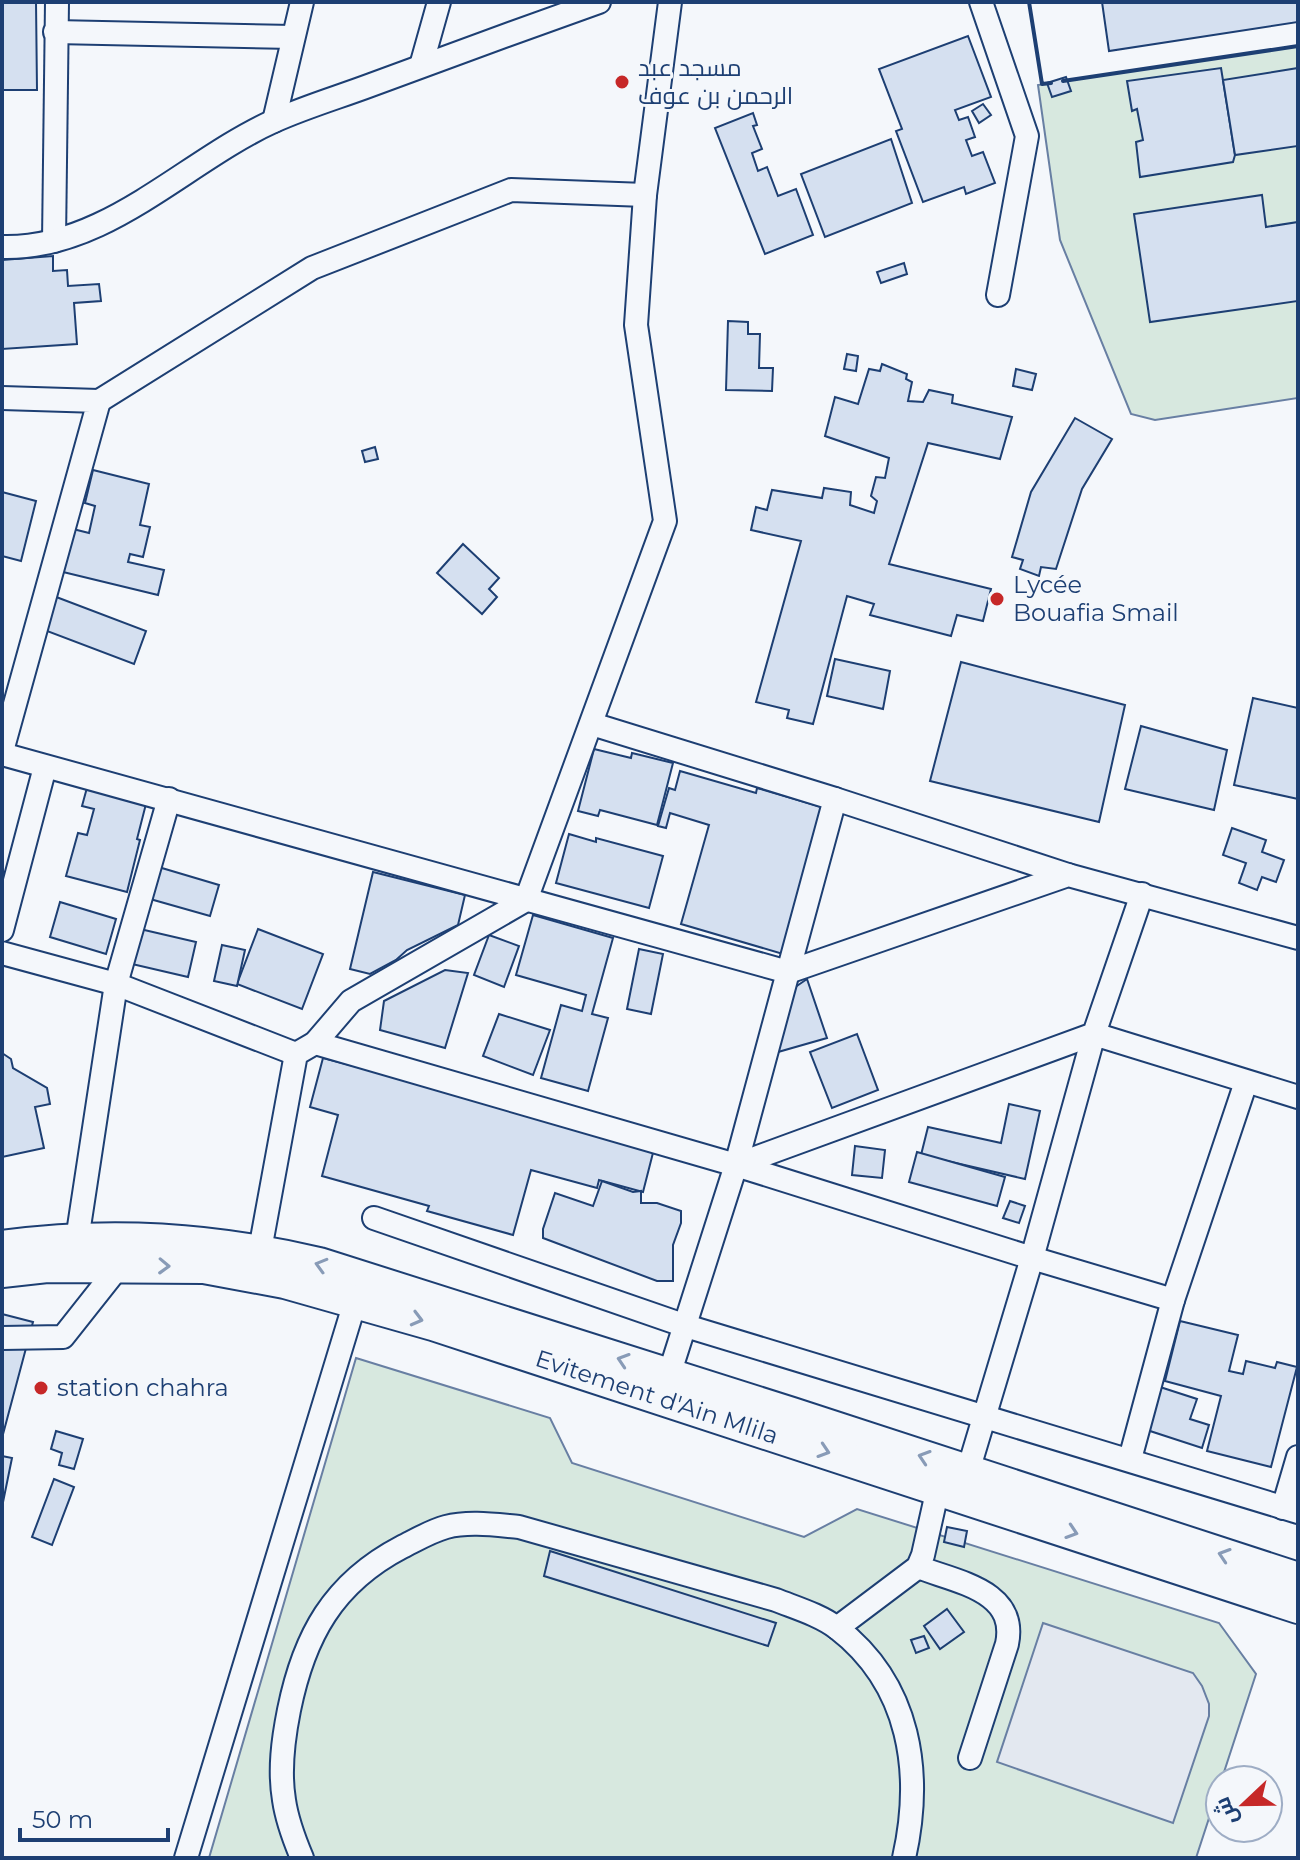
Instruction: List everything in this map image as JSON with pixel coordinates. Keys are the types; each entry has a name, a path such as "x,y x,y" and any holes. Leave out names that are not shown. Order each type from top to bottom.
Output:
{"highway":[{"name":"Evitement d'Ain Mlila","path":"2,1247 77,1240 177,1240 260,1250 319,1264 1298,1579"},
{"name":"Evitement d'Ain Mlila","path":"2,1271 47,1266 204,1267 285,1282 433,1324 1298,1607"}],"street":[{"path":"54,241 57,2"},
{"path":"274,121 302,2"},
{"path":"421,66 439,2"},
{"path":"2,247 54,241 117,216 216,153 274,121 599,2"},
{"path":"260,1250 306,1049 351,1001 526,900 665,521 636,325 645,195 670,2"},
{"path":"981,2 1027,136 998,295"},
{"path":"55,32 293,37"},
{"path":"2,398 99,401 312,268 511,190 645,195"},
{"path":"99,401 2,752 45,767 788,972 1068,875"},
{"path":"592,724 1068,875 1298,938"},
{"path":"2,930 45,767"},
{"path":"77,1240 116,984 169,799"},
{"path":"669,1375 736,1165 835,799"},
{"path":"968,1471 1032,1258 1094,1034 1142,894"},
{"path":"2,953 116,984 306,1049 736,1165 1173,1300"},
{"path":"736,1165 1094,1034 1298,1097"},
{"path":"1130,1459 1173,1300 1246,1082"},
{"path":"374,1218 686,1326 1290,1510 1298,1457"},
{"path":"2,1338 63,1337 120,1265"},
{"path":"186,1858 355,1302"},
{"path":"837,1628 918,1567 938,1488"},
{"path":"302,1858 283,1799 281,1769 283,1738 299,1664 313,1631 347,1588 384,1557 447,1527 482,1524 519,1527 776,1600 837,1628 865,1656 893,1693 906,1731 912,1763 913,1796 904,1858"},
{"path":"918,1567 989,1595 1000,1603 1007,1615 1010,1629 1007,1644 970,1758"}],"shaded area":[{"path":"1298,46 1298,398 1155,420 1131,414 1060,240 1038,85"},
{"path":"356,1358 550,1418 572,1463 804,1537 857,1509 1219,1623 1256,1674 1227,1764 1204,1764 1204,1833 1196,1858 209,1858"},
{"path":"1043,1623 1193,1673 1202,1686 1209,1704 1209,1716 1173,1823 997,1762"}],"building":[{"path":"2,2 36,2 37,90 2,90"},
{"path":"1102,2 1298,2 1298,22 1109,51"},
{"path":"968,36 991,97 955,110 959,120 968,117 975,137 966,140 972,156 983,152 995,183 966,194 964,187 923,202 896,131 902,129 879,69"},
{"path":"1221,68 1235,155 1233,162 1140,177 1136,142 1143,140 1137,109 1132,111 1127,81"},
{"path":"1298,68 1298,146 1235,155 1223,80"},
{"path":"1066,77 1071,91 1052,97 1047,83"},
{"path":"983,104 991,115 979,123 972,111"},
{"path":"753,113 757,125 753,126 762,149 752,153 758,171 767,167 778,196 796,189 813,235 765,254 715,128"},
{"path":"891,139 912,203 825,237 801,174"},
{"path":"1262,195 1266,227 1298,222 1298,301 1150,322 1134,214"},
{"path":"53,256 53,271 67,270 68,286 99,284 101,301 74,303 77,344 2,349 2,260"},
{"path":"904,263 907,274 881,283 877,272"},
{"path":"728,321 748,322 748,334 760,334 759,368 773,368 772,391 726,390"},
{"path":"847,354 858,356 856,371 844,369"},
{"path":"882,364 907,374 906,379 912,382 908,401 923,402 929,390 953,395 952,403 1012,417 1000,459 928,443 889,564 991,589 983,621 957,615 951,636 870,615 874,604 847,596 813,724 787,718 789,710 756,702 801,541 751,530 756,507 767,510 772,490 822,498 824,488 851,492 850,505 874,513 877,501 871,496 876,477 885,478 889,458 825,436 835,397 858,404 869,369 880,371"},
{"path":"1016,369 1036,374 1032,390 1013,386"},
{"path":"1075,418 1112,439 1082,489 1056,569 1041,567 1039,576 1020,569 1023,560 1012,557 1031,492"},
{"path":"375,447 378,459 365,462 362,451"},
{"path":"93,470 149,484 140,525 150,527 143,557 130,554 128,562 164,570 158,595 63,572 73,529 89,533 95,506 85,503"},
{"path":"2,492 36,501 21,561 2,556"},
{"path":"463,544 499,578 489,589 497,597 482,614 437,573"},
{"path":"51,595 146,631 134,664 39,628"},
{"path":"835,659 890,671 883,709 827,696"},
{"path":"961,662 1125,705 1099,822 930,781"},
{"path":"1253,698 1298,708 1298,799 1234,785"},
{"path":"1141,726 1227,750 1214,810 1125,789"},
{"path":"594,749 631,758 632,753 673,763 657,825 600,810 598,816 578,811"},
{"path":"680,771 756,793 757,788 825,808 783,954 681,924 709,825 670,813 666,828 658,826 669,788 675,790"},
{"path":"88,784 147,800 127,892 66,876 78,833 87,835 94,809 82,806"},
{"path":"1232,828 1266,840 1262,852 1284,860 1276,882 1262,877 1257,890 1239,883 1246,863 1223,855"},
{"path":"569,834 663,856 649,908 556,883"},
{"path":"145,863 219,885 210,916 136,895"},
{"path":"373,872 465,895 458,925 407,950 396,960 370,974 350,969"},
{"path":"60,902 116,919 106,954 50,937"},
{"path":"533,915 613,938 592,1014 608,1018 588,1091 541,1078 561,1005 582,1011 586,995 516,975"},
{"path":"140,929 196,942 188,977 132,964"},
{"path":"258,929 323,954 302,1009 237,984"},
{"path":"489,935 519,946 504,987 474,975"},
{"path":"222,945 245,950 237,986 214,981"},
{"path":"639,949 663,954 651,1014 627,1009"},
{"path":"445,970 468,973 445,1048 380,1030 384,1001"},
{"path":"807,979 827,1038 778,1052 791,990"},
{"path":"499,1014 550,1030 533,1075 483,1056"},
{"path":"857,1034 878,1090 832,1108 810,1052"},
{"path":"2,1053 11,1059 13,1068 47,1088 50,1104 35,1107 44,1148 2,1157"},
{"path":"323,1058 655,1145 643,1192 599,1180 597,1188 531,1170 513,1235 427,1211 429,1206 322,1176 338,1115 310,1107"},
{"path":"1009,1104 1040,1111 1025,1179 921,1155 928,1127 1001,1143"},
{"path":"855,1146 885,1150 882,1178 852,1175"},
{"path":"917,1152 1005,1177 997,1206 909,1182"},
{"path":"602,1181 633,1192 641,1191 641,1203 657,1203 681,1211 681,1223 673,1245 673,1281 657,1281 543,1238 555,1193 593,1206"},
{"path":"1010,1201 1025,1206 1019,1223 1003,1218"},
{"path":"2,1314 33,1322 2,1438"},
{"path":"1180,1321 1238,1335 1229,1371 1243,1374 1246,1361 1275,1368 1277,1362 1297,1367 1271,1467 1207,1451 1221,1396 1165,1381"},
{"path":"1160,1387 1197,1399 1190,1419 1209,1425 1202,1448 1147,1430"},
{"path":"56,1431 83,1439 74,1469 59,1465 62,1453 51,1449"},
{"path":"2,1456 12,1458 2,1507"},
{"path":"54,1479 74,1487 52,1545 32,1537"},
{"path":"947,1527 967,1531 964,1547 944,1542"},
{"path":"550,1551 776,1623 768,1646 544,1576"},
{"path":"947,1609 964,1632 940,1649 924,1626"},
{"path":"924,1636 929,1648 916,1653 911,1640"}],"wall":[{"path":"1029,2 1042,84 1051,83"},
{"path":"1063,81 1298,46"}],"place":[{"name":"مسجد عبد الرحمن بن عوف","path":"622,82"},
{"name":"Lycée Bouafia Smail","path":"997,599"},
{"name":"station chahra","path":"41,1388"}]}
